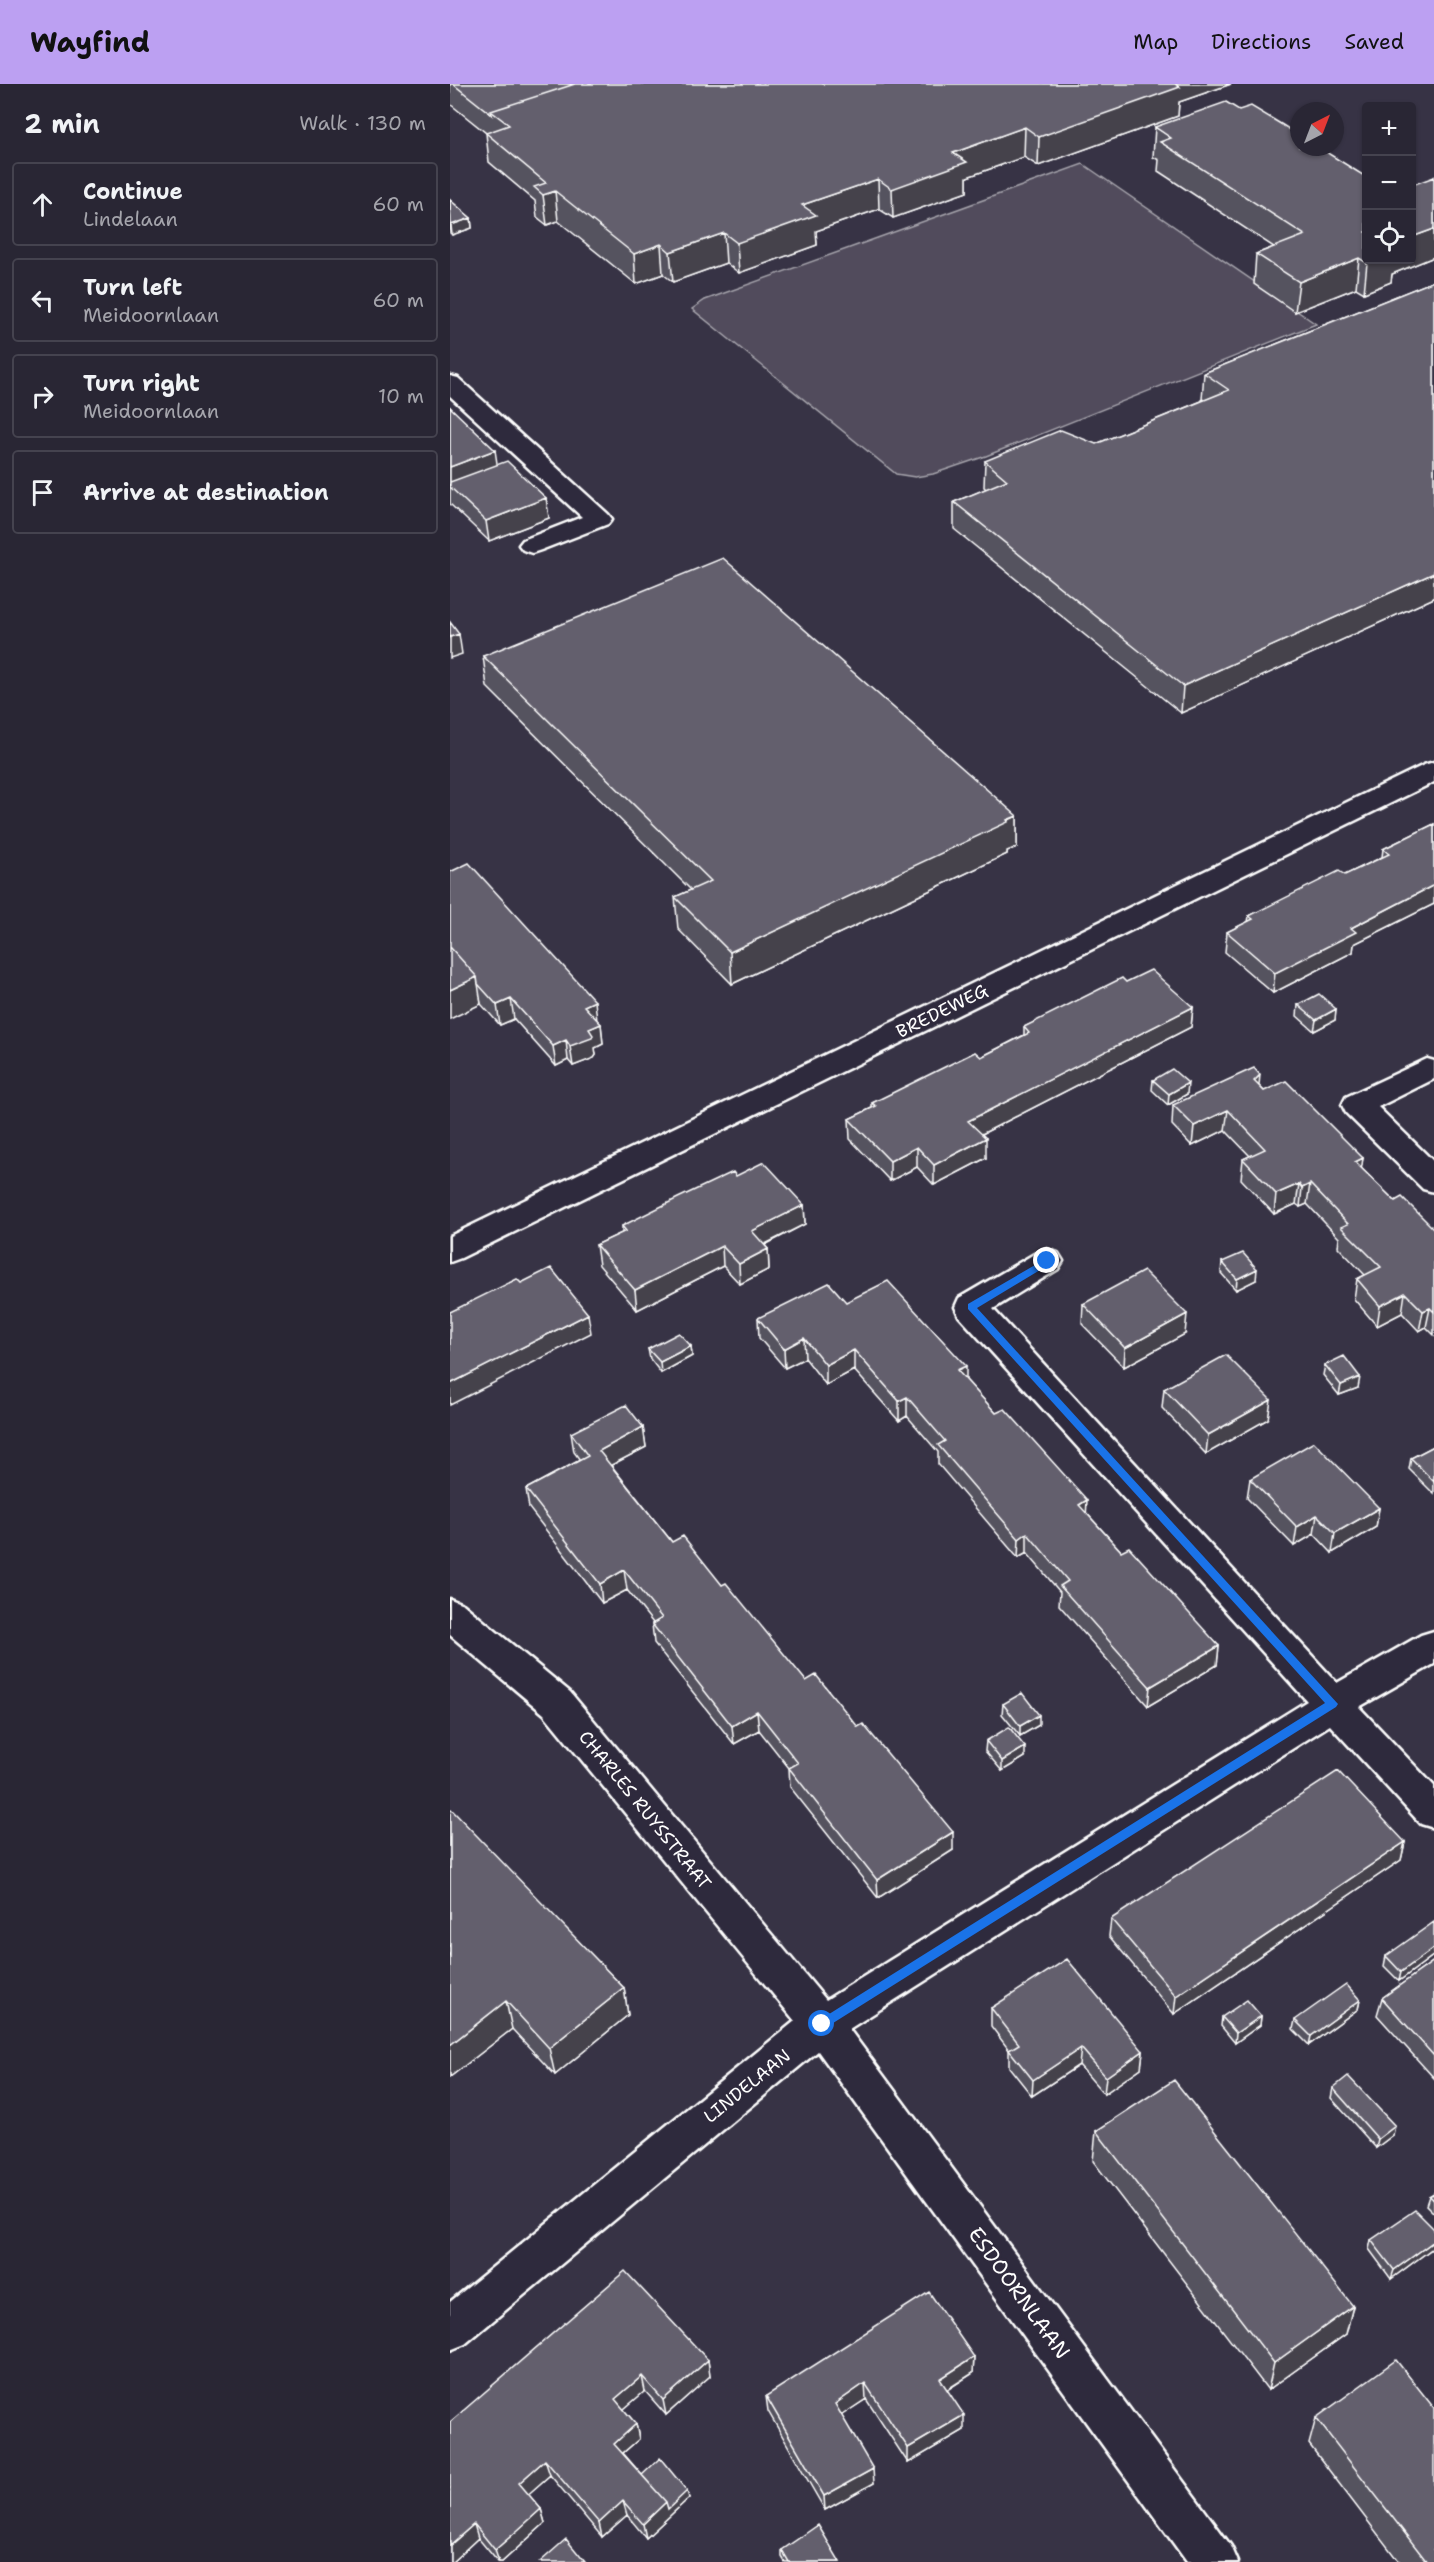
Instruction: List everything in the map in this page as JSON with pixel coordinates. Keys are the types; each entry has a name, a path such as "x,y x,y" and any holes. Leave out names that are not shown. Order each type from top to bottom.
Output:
{"street":[{"path":"450,383 599,519 532,545"},
{"name":"BREDEWEG","path":"450,1250 1434,771"},
{"path":"1427,1070 1357,1105 1434,1181"},
{"path":"1047,1261 971,1307 1434,1812"},
{"name":"CHARLES RUYSSTRAAT","path":"450,1614 557,1703 822,2024"},
{"name":"LINDELAAN","path":"450,2329 822,2024 1333,1704 1434,1646"},
{"name":"ESDOORNLAAN","path":"822,2024 1215,2562"}],"shaded area":[{"path":"1083,164 1316,324 986,456 933,474 915,477 896,474 692,309 705,300"}],"building":[{"path":"453,84 575,84 491,111 492,115"},
{"path":"575,84 1175,84 1180,87 1039,137 1025,127 953,153 967,162 892,189 878,179 802,205 816,215 737,243 724,233 670,252 661,244 634,254 555,191 543,195 534,187 546,183 486,133 509,125 491,111"},
{"path":"1226,102 1239,110 1251,106 1290,130 1290,156 1332,156 1362,174 1362,260 1359,258 1299,282 1256,254 1305,235 1160,142 1171,138 1155,127"},
{"path":"1434,177 1434,229 1416,236 1416,210 1416,184"},
{"path":"450,200 471,218 451,225"},
{"path":"1434,281 1434,573 1183,686 954,502 1007,480 985,461 1061,430 1096,444 1229,390 1204,373"},
{"path":"450,407 495,450 450,467"},
{"path":"507,461 546,498 486,521 450,487 450,482"},
{"path":"723,558 1017,816 730,952 675,897 711,881 483,656"},
{"path":"450,622 459,634 450,637"},
{"path":"1434,824 1434,885 1351,928 1356,932 1275,973 1227,932 1253,919 1249,916 1339,871 1345,875 1389,854 1383,849"},
{"path":"469,863 595,1001 584,1006 601,1024 589,1029 593,1035 592,1038 570,1046 566,1040 553,1046 511,999 497,1005 478,984 477,977 450,947 450,872"},
{"path":"450,947 477,977 450,990"},
{"path":"1151,970 1193,1007 968,1121 986,1138 934,1165 917,1147 890,1161 849,1119 876,1106 872,1103 975,1052 981,1057 1029,1033 1024,1027 1122,978 1126,982"},
{"path":"1319,994 1336,1009 1316,1020 1298,1005"},
{"path":"1254,1068 1260,1075 1254,1081 1264,1091 1286,1081 1363,1158 1355,1162 1395,1201 1402,1197 1434,1229 1434,1312 1430,1308 1423,1311 1405,1293 1380,1306 1357,1279 1381,1267 1341,1227 1348,1224 1310,1184 1302,1188 1299,1184 1276,1194 1243,1159 1265,1149 1228,1110 1194,1126 1173,1105"},
{"path":"1172,1069 1188,1083 1169,1094 1153,1080"},
{"path":"764,1162 804,1205 752,1231 768,1249 739,1264 722,1246 635,1290 596,1245 626,1231 622,1226 678,1198 733,1172 736,1176"},
{"path":"1243,1253 1257,1269 1237,1279 1222,1262"},
{"path":"551,1268 588,1314 450,1384 450,1312 517,1279 521,1283"},
{"path":"1144,1271 1187,1314 1125,1348 1083,1304"},
{"path":"888,1281 966,1366 957,1370 996,1413 1005,1409 1087,1500 1079,1505 1121,1551 1129,1547 1219,1646 1150,1687 1060,1586 1068,1581 1027,1533 1019,1539 938,1445 945,1441 907,1397 899,1401 854,1350 826,1365 804,1338 784,1349 758,1318 829,1283 846,1302"},
{"path":"679,1333 691,1346 660,1362 648,1349"},
{"path":"1226,1355 1271,1400 1208,1435 1164,1389"},
{"path":"1344,1356 1360,1377 1341,1385 1325,1365"},
{"path":"626,1405 643,1427 599,1451 672,1542 683,1536 722,1585 726,1583 806,1681 816,1675 858,1727 863,1724 953,1832 877,1880 789,1768 798,1763 757,1711 732,1726 652,1624 662,1618 624,1570 600,1584 526,1489 588,1456 571,1433"},
{"path":"1314,1442 1379,1508 1335,1533 1317,1515 1297,1527 1250,1479"},
{"path":"1434,1446 1434,1482 1411,1458"},
{"path":"1022,1693 1039,1715 1020,1726 1003,1704"},
{"path":"1009,1727 1025,1747 1002,1761 986,1741"},
{"path":"1338,1771 1405,1842 1176,1996 1111,1919"},
{"path":"452,1810 624,1988 549,2048 506,2001 450,2045 450,1811"},
{"path":"1434,1922 1434,1948 1401,1972 1386,1956"},
{"path":"1067,1959 1143,2051 1106,2077 1081,2048 1033,2080 1009,2050 1019,2044 991,2008"},
{"path":"1434,1961 1434,2056 1382,1998"},
{"path":"1346,1984 1360,2000 1311,2036 1295,2020"},
{"path":"1247,2000 1261,2016 1236,2033 1222,2017"},
{"path":"1348,2076 1395,2126 1378,2139 1333,2088"},
{"path":"1174,2080 1353,2306 1274,2363 1096,2131"},
{"path":"1415,2210 1434,2229 1434,2241 1394,2270 1371,2240"},
{"path":"625,2271 708,2360 663,2400 642,2376 615,2399 636,2424 614,2444 666,2502 643,2524 623,2501 599,2523 545,2460 519,2483 541,2509 518,2530 495,2550 474,2524 450,2545 450,2422"},
{"path":"929,2292 974,2357 940,2379 964,2415 908,2448 865,2383 835,2404 873,2469 824,2496 766,2396"},
{"path":"1396,2360 1434,2408 1434,2562 1427,2562 1316,2418"},
{"path":"660,2458 687,2491 668,2509 666,2502 642,2475"},
{"path":"818,2525 840,2562 789,2562 782,2550"},
{"path":"566,2539 585,2562 540,2562"}],"route":[{"path":"822,2024 1333,1704 971,1307 1047,1261"}]}
